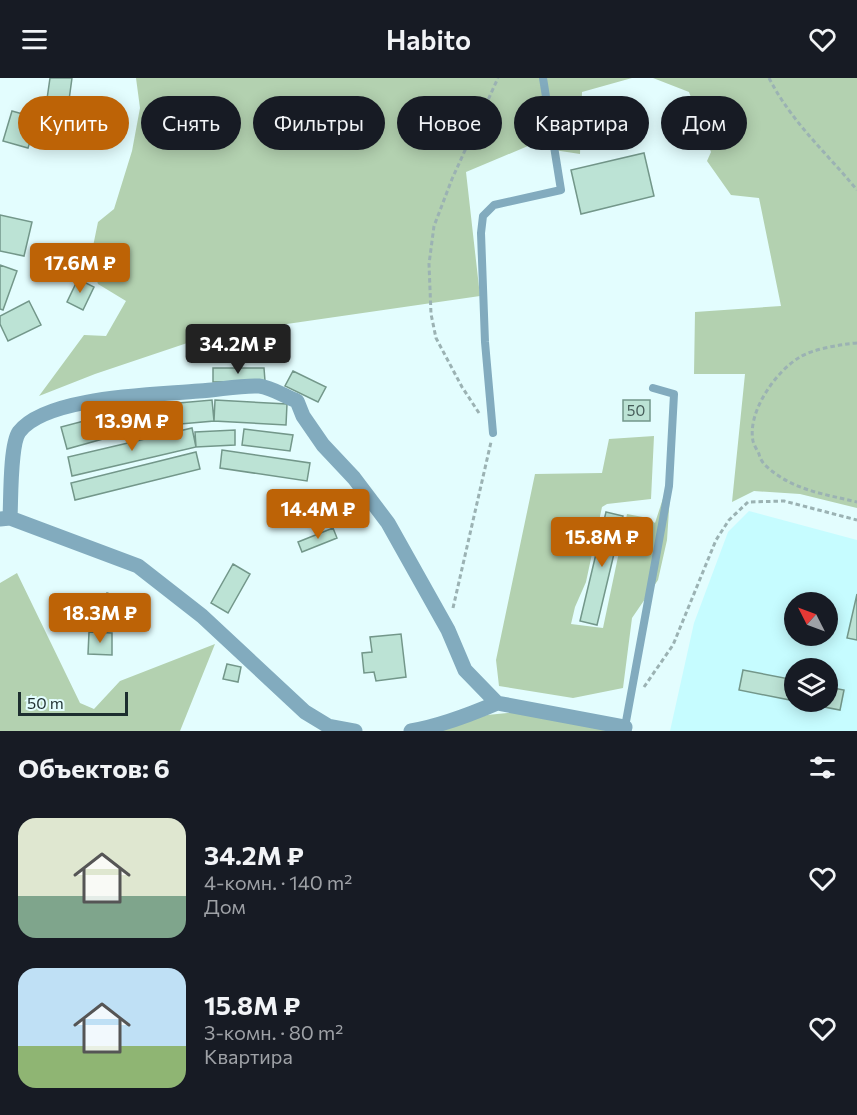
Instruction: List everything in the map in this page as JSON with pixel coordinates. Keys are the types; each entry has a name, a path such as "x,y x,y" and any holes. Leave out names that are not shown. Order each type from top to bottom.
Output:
{"street":[{"path":"355,731 328,726 305,712 202,616 138,566 5,519 13,452 18,434 30,421 44,414 80,403 116,398 260,386 297,401 303,417 323,445 354,478 388,523 448,630 465,670 497,703 625,729"},
{"path":"411,731 465,717 497,703"}],"lane":[{"path":"493,433 485,342 481,233 483,216 494,205 561,190 543,78"},
{"path":"625,729 669,486 674,394 653,388"}],"path":[{"path":"448,630 493,433 462,387 436,338 431,314 429,264 434,226 452,179 498,78"},
{"path":"769,78 779,97 807,136 857,190"},
{"path":"857,342 801,356 782,371 769,387 755,414 753,440 763,464 782,478 801,488 827,497 857,502"},
{"path":"638,696 673,645 716,540 729,520 748,502 784,501 857,520"}],"shaded area":[{"path":"749,511 857,540 857,731 670,731 694,623 728,532"}],"green space":[{"path":"136,78 632,78 582,92 582,96 514,96 514,150 518,150 466,172 480,296 211,335 95,374 39,396 84,335 106,336 126,301 98,284 90,261 98,222 114,209 132,151 140,108"},
{"path":"653,78 857,78 857,508 800,494 754,491 732,502 745,374 694,374 695,312 781,306 759,198 731,195 707,161 710,150 747,150 747,96 690,96 689,92"},
{"path":"554,150 580,150 580,154"},
{"path":"654,436 651,499 607,504 602,507 586,582 575,607 571,624 603,628 627,514 648,518 655,523 666,489 670,495 667,540 658,580 632,618 623,688 573,698 499,686 496,660 535,474 602,473 609,439"},
{"path":"17,573 80,703 94,709 120,681 215,644 180,731 0,731 0,583"},
{"path":"518,712 611,731 437,731 487,715"}],"building":[{"path":"50,78 72,78 70,96 47,96"},
{"path":"12,111 18,113 18,145 3,141"},
{"path":"644,153 654,196 581,214 571,170"},
{"path":"0,215 32,222 24,256 0,251"},
{"path":"0,265 17,271 3,310 0,309"},
{"path":"78,279 94,287 83,310 67,302"},
{"path":"29,301 41,325 8,341 0,324 0,316"},
{"path":"213,368 264,368 265,381 213,382"},
{"path":"293,371 326,387 318,402 285,386"},
{"path":"212,400 214,421 146,427 145,406"},
{"path":"215,400 287,404 286,425 214,421"},
{"path":"623,400 650,400 650,421 623,421"},
{"path":"141,406 146,427 67,449 61,427"},
{"path":"192,428 196,447 72,476 68,457"},
{"path":"244,429 293,435 290,451 242,445"},
{"path":"235,430 235,445 196,447 195,432"},
{"path":"222,450 310,463 307,481 220,468"},
{"path":"196,452 200,469 75,500 71,483"},
{"path":"606,512 623,516 597,625 580,621"},
{"path":"333,528 337,538 302,552 298,542"},
{"path":"233,564 250,574 228,613 211,603"},
{"path":"107,593 127,600 118,627 98,620"},
{"path":"857,594 857,640 847,638"},
{"path":"89,632 112,633 112,655 88,654"},
{"path":"401,634 406,677 376,681 374,672 364,673 362,653 372,652 370,637"},
{"path":"227,664 241,667 238,682 223,679"},
{"path":"743,670 784,678 784,699 739,690"},
{"path":"838,689 844,690 840,710 838,710"}]}
